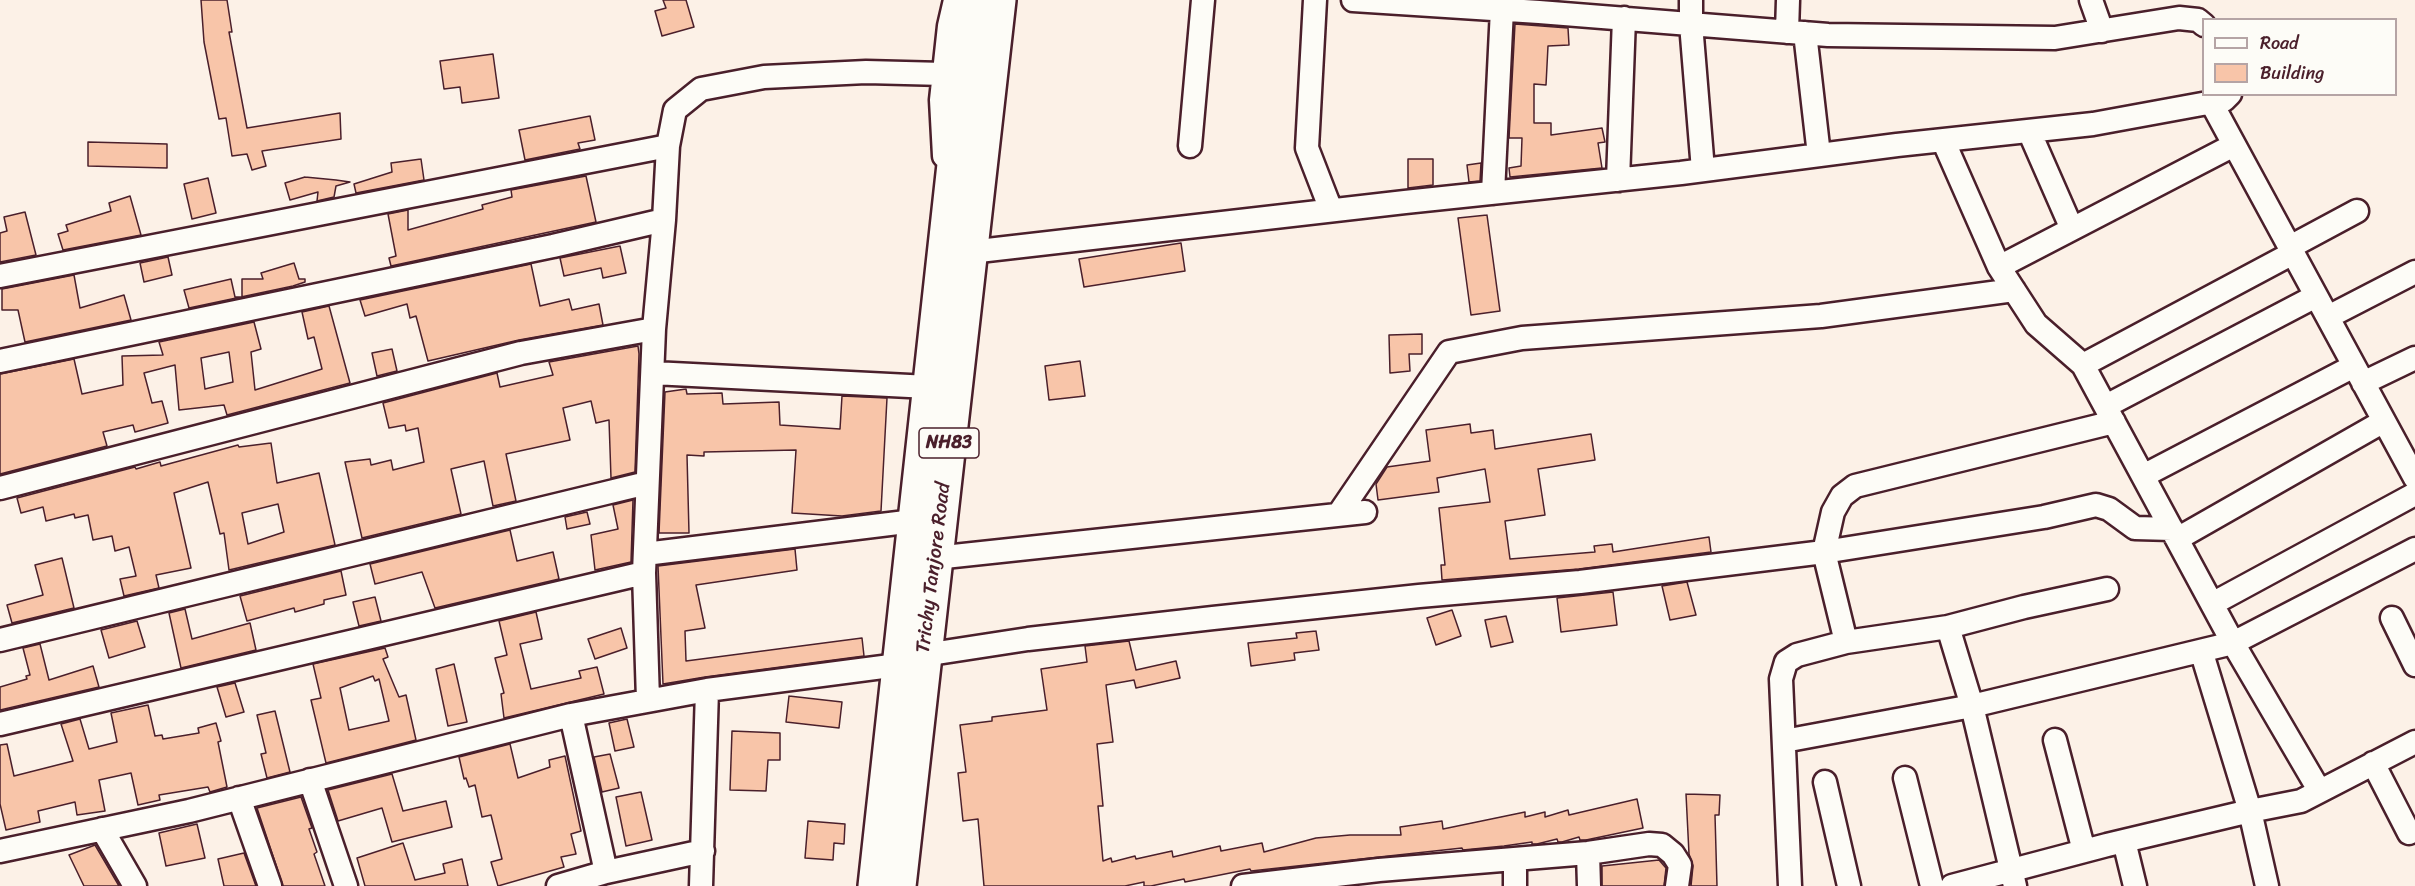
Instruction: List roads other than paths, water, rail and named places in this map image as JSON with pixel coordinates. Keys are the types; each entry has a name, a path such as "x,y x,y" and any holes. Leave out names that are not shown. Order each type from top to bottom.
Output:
{"highway":[{"name":"Trichy Tanjore Road","path":"899,886 911,660 914,521 972,0"},
{"name":"Trichy Tanjore Road","path":"875,886 911,660 936,558 999,0"}],"street":[{"path":"950,199 942,128 944,74 955,0"},
{"path":"1190,146 1203,0"},
{"path":"1315,0 1307,148 1331,210"},
{"path":"1353,0 1446,3 1502,9 1539,6 1624,18 1796,32 2055,38 2199,15"},
{"path":"1691,0 1703,170"},
{"path":"1788,0 1818,155"},
{"path":"2091,0 2102,31"},
{"path":"1493,193 1502,9"},
{"path":"1618,180 1624,18"},
{"path":"648,699 645,564 654,329 668,146 675,110 701,89 764,77 866,72 944,74"},
{"path":"970,252 1331,210 1618,180 2092,124 2220,98 2234,145 2384,421 2407,447 2415,478"},
{"path":"2029,131 2072,229"},
{"path":"1943,140 1999,267 2036,324 2083,365 2233,643 2319,790"},
{"path":"1999,267 2234,145"},
{"path":"0,276 668,146"},
{"path":"2083,365 2357,211"},
{"path":"0,361 553,246 664,220"},
{"path":"2328,317 2415,272"},
{"path":"1338,515 1449,352 1522,338 1821,316 2014,290"},
{"path":"1846,642 1824,552 1833,512 1842,496 1855,486 2110,414 2316,296"},
{"path":"0,488 522,353 654,329"},
{"path":"2143,476 2359,374 2415,358"},
{"path":"653,373 929,387"},
{"path":"0,851 240,798 571,715 648,699 911,660 1028,639 1419,596 1580,582 1824,552 2044,517 2096,505 2109,509 2135,528 2174,534 2384,421"},
{"path":"0,640 647,483"},
{"path":"2212,604 2415,494"},
{"path":"936,558 1365,512"},
{"path":"0,724 645,564 914,521"},
{"path":"1784,741 1972,706 2233,643 2415,549"},
{"path":"1790,886 1781,679 1786,662 1797,655 1846,642 1948,627 2107,589"},
{"path":"2392,618 2415,665"},
{"path":"1948,627 1972,706 2014,878"},
{"path":"2204,660 2250,812 2267,886"},
{"path":"700,886 703,850 706,690"},
{"path":"571,715 606,872"},
{"path":"2055,740 2084,851"},
{"path":"1952,886 2014,878 2084,851 2301,801 2415,742"},
{"path":"2373,763 2409,833"},
{"path":"1905,778 1932,886"},
{"path":"310,780 346,886"},
{"path":"1825,782 1849,886"},
{"path":"240,798 270,886"},
{"path":"102,829 135,886"},
{"path":"2124,841 2135,886"},
{"path":"1243,886 1436,876 1515,859 1588,853 1649,844 1662,845 1673,854 1680,866 1677,886"},
{"path":"558,886 606,872 703,850"},
{"path":"1588,853 1589,886"},
{"path":"1515,859 1515,886"}]}
